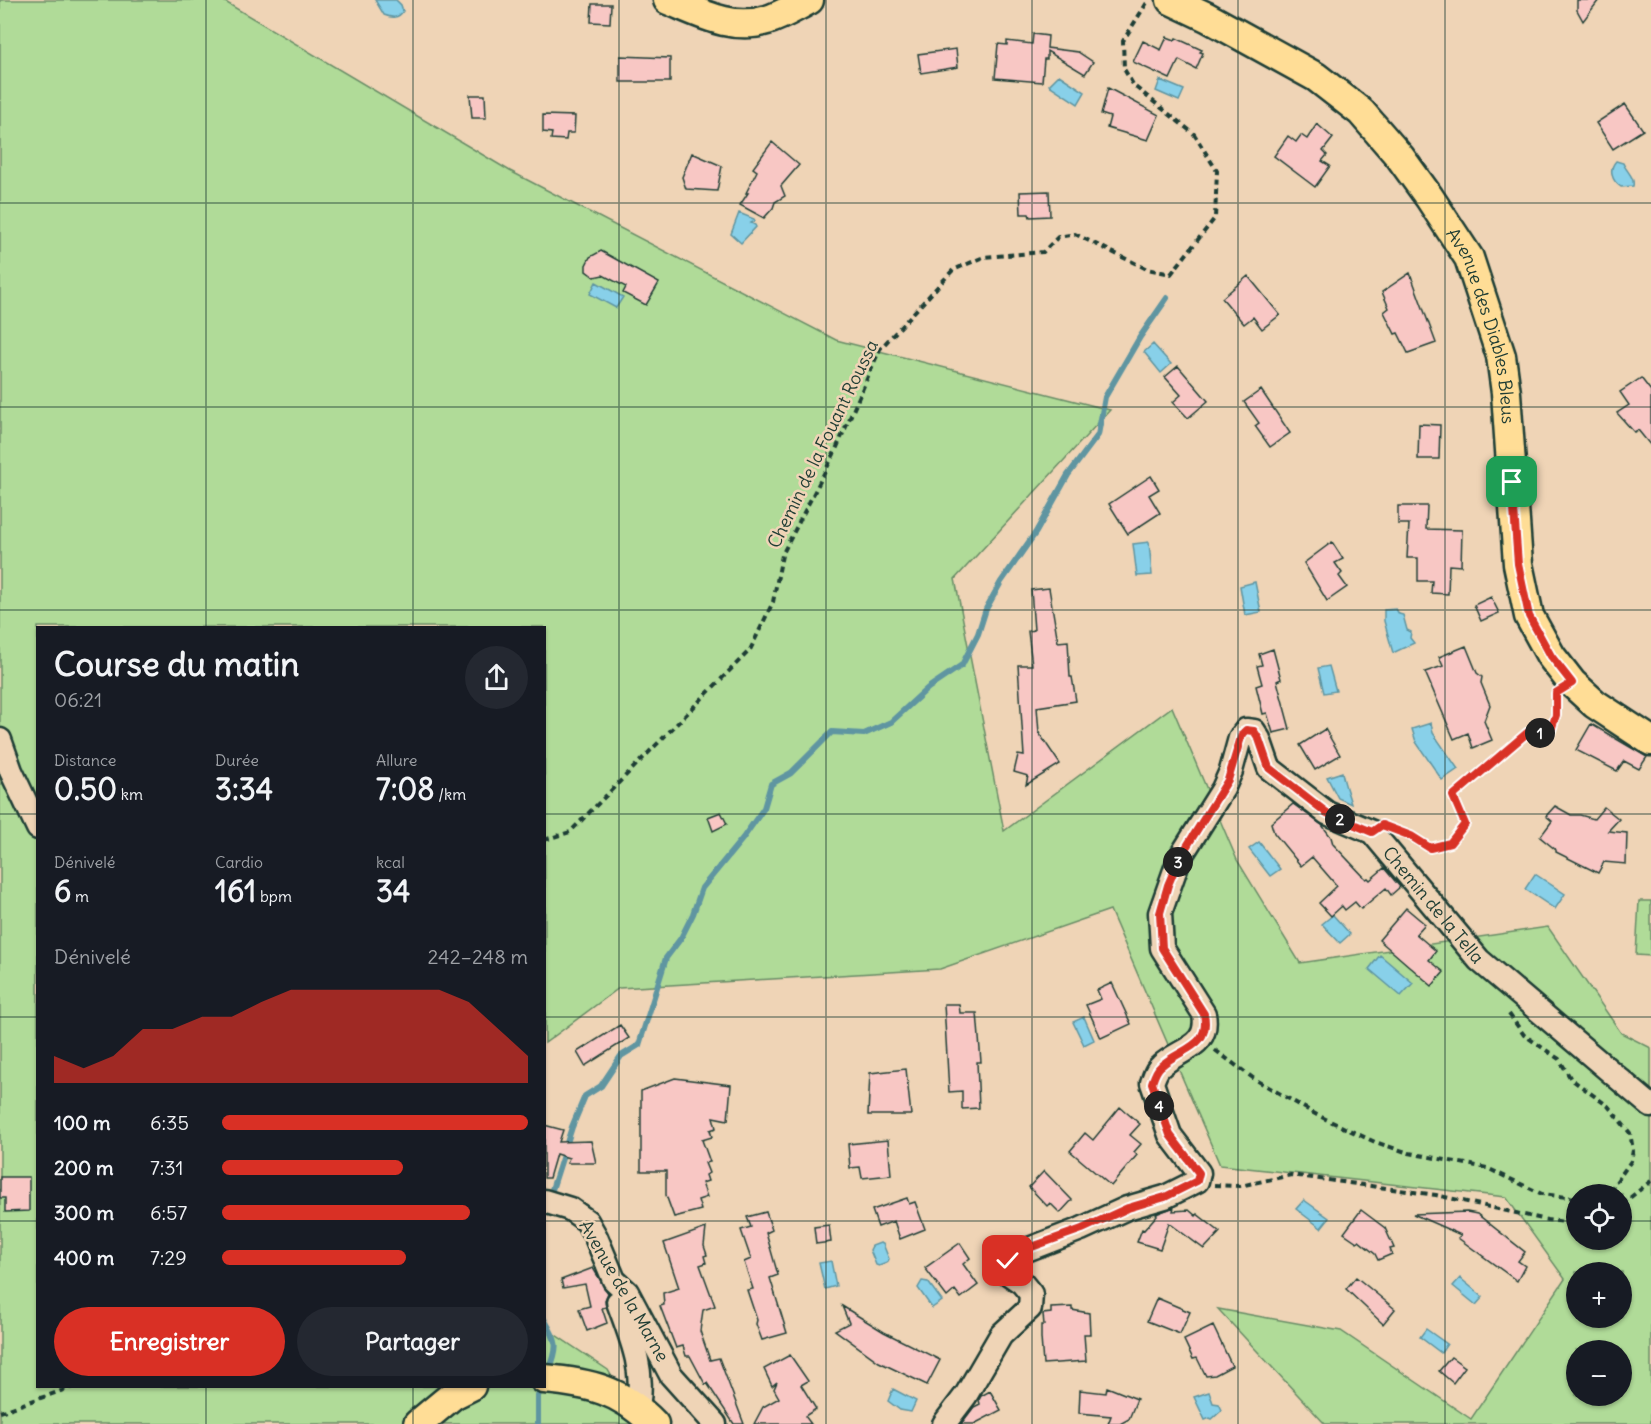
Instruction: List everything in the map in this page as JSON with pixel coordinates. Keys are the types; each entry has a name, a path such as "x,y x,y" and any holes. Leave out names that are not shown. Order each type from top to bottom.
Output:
{"main road":[{"path":"668,0 721,21 746,25 768,20 809,0"},
{"name":"Avenue des Diables Bleus","path":"1171,0 1207,17 1316,77 1361,112 1400,157 1430,197 1468,258 1501,356 1506,393 1518,564 1529,616 1551,656 1572,683 1595,704 1651,741"},
{"path":"546,1379 579,1383 636,1409"},
{"path":"418,1424 458,1389"}],"street":[{"name":"Chemin de la Tella","path":"1200,1039 1205,1031 1204,1014 1162,948 1160,913 1179,859 1228,780 1242,734 1246,730 1254,731 1269,768 1327,813 1372,832 1479,960 1651,1106"},
{"path":"0,740 11,771 36,824"},
{"path":"944,1424 966,1395 1001,1335 1030,1308 1031,1294 1022,1283 1009,1274 1008,1261 1011,1256 1082,1229 1128,1208 1165,1197 1197,1181 1199,1173 1170,1135 1152,1083 1161,1066 1200,1039"},
{"name":"Avenue de la Marne","path":"552,1203 570,1209 587,1221 614,1280 627,1292 671,1375 715,1424"},
{"path":"614,1280 616,1297 637,1355 642,1389 636,1409"}],"path":[{"name":"Chemin de la Fouant Roussa","path":"546,839 570,832 750,650 773,602 783,555 834,454 880,349 953,270 984,257 1043,252 1058,237 1075,234 1147,269 1171,274 1215,218 1217,171 1194,134 1134,86 1124,69 1123,41 1149,0"},
{"path":"1372,832 1382,825 1411,836 1430,848 1450,843 1465,824 1453,796 1527,733 1550,733 1556,715 1556,693 1572,683"},
{"path":"1504,1009 1524,1035 1559,1059 1571,1079 1608,1106 1630,1133 1633,1150 1631,1161 1615,1184"},
{"path":"1200,1039 1253,1078 1317,1115 1375,1142 1409,1153 1487,1168 1542,1194 1566,1197"},
{"path":"1192,1184 1240,1186 1291,1175 1436,1195 1547,1220 1566,1222"},
{"path":"1632,1196 1651,1181"},
{"path":"0,1412 69,1388"}],"green space":[{"path":"0,0 222,0 510,171 836,340 1110,410 955,579 1004,831 1172,707 1237,860 1300,963 1548,927 1621,1033 1651,1048 1651,1424 1325,1424 1218,1309 1341,1331 1471,1419 1565,1279 1506,1197 1220,1165 1110,910 940,969 619,988 546,1042 546,626 36,626 36,1388 546,1388 546,1329 608,1370 639,1424 0,1424"},
{"path":"1639,901 1651,901 1651,956 1636,955"}],"water":[{"path":"375,0 396,0 403,11 395,17 384,15"},
{"path":"1059,75 1085,92 1078,104 1049,85"},
{"path":"1160,80 1184,90 1179,101 1156,91"},
{"path":"1616,161 1623,163 1632,177 1633,186 1621,187 1615,182 1612,168"},
{"path":"739,213 754,219 755,221 751,223 756,227 741,243 731,234"},
{"path":"596,282 623,297 616,308 590,294"},
{"path":"1153,344 1171,364 1161,373 1144,352"},
{"path":"1149,542 1152,575 1137,576 1133,544"},
{"path":"1255,582 1261,612 1245,615 1240,586"},
{"path":"1396,609 1399,614 1403,615 1407,630 1411,632 1410,638 1414,643 1393,653 1384,621 1384,610"},
{"path":"1329,666 1336,691 1324,693 1318,668"},
{"path":"1431,723 1433,733 1458,769 1442,780 1416,742 1412,729"},
{"path":"1342,772 1351,804 1338,798 1327,777"},
{"path":"1259,842 1280,869 1270,876 1249,849"},
{"path":"1535,874 1565,894 1555,909 1525,889"},
{"path":"1333,915 1350,934 1340,943 1322,924"},
{"path":"1380,955 1413,983 1401,996 1369,969"},
{"path":"1084,1017 1094,1040 1084,1045 1073,1022"},
{"path":"1304,1200 1329,1218 1321,1228 1296,1209"},
{"path":"883,1244 889,1259 887,1263 879,1266 876,1265 870,1250 872,1246"},
{"path":"831,1261 836,1286 825,1289 819,1263"},
{"path":"1460,1278 1483,1297 1476,1305 1453,1286"},
{"path":"922,1281 928,1282 942,1301 932,1308 918,1288"},
{"path":"1426,1329 1447,1344 1441,1353 1420,1337"},
{"path":"893,1389 916,1401 911,1412 900,1410 888,1401"},
{"path":"1209,1392 1213,1403 1219,1404 1222,1410 1212,1419 1205,1420 1194,1397"}],"building":[{"path":"1577,0 1599,0 1583,21 1577,10"},
{"path":"592,4 611,4 610,23 591,22"},
{"path":"1033,34 1048,36 1047,48 1078,52 1093,62 1085,74 1047,51 1042,82 995,78 998,44 1007,45 1007,41 1032,44"},
{"path":"1167,37 1175,40 1176,38 1202,50 1200,52 1203,53 1196,69 1179,60 1170,79 1133,62 1143,41 1161,50"},
{"path":"956,49 958,67 921,73 918,54"},
{"path":"620,56 670,58 670,82 620,82"},
{"path":"1108,88 1159,115 1148,140 1107,128 1110,117 1101,114"},
{"path":"470,95 485,95 486,118 472,118"},
{"path":"1625,104 1643,130 1613,149 1596,123"},
{"path":"543,115 575,116 574,133 567,133 566,140 551,139 552,133 543,132"},
{"path":"1317,124 1333,138 1323,151 1327,155 1322,161 1330,166 1315,187 1274,156 1288,136 1296,142 1301,135 1307,139"},
{"path":"772,142 799,165 781,186 785,196 775,202 764,218 740,205 757,171 753,168"},
{"path":"692,153 722,166 717,191 686,189 682,177"},
{"path":"1049,191 1050,216 1030,217 1029,214 1021,214 1020,192"},
{"path":"601,251 659,283 646,305 623,293 626,287 603,275 594,277 586,271 590,257"},
{"path":"1410,273 1436,343 1408,353 1384,312 1389,308 1382,292"},
{"path":"1248,276 1280,315 1262,329 1253,317 1244,324 1222,298"},
{"path":"1178,366 1208,401 1188,418 1173,402 1181,395 1165,377"},
{"path":"1641,378 1651,391 1651,446 1638,430 1634,432 1617,413 1629,405 1620,392"},
{"path":"1261,390 1290,433 1270,447 1255,426 1259,423 1244,402"},
{"path":"1419,424 1440,425 1439,459 1418,459"},
{"path":"1151,476 1159,489 1149,495 1160,513 1128,534 1109,504"},
{"path":"1398,506 1427,506 1426,529 1462,530 1461,566 1449,565 1448,594 1431,593 1432,581 1418,581 1418,558 1407,558 1409,524 1398,524"},
{"path":"1332,542 1343,559 1335,563 1342,573 1339,576 1347,587 1327,601 1304,563"},
{"path":"1049,588 1058,642 1068,641 1070,677 1072,677 1076,701 1037,707 1039,733 1060,764 1026,785 1028,776 1014,772 1018,755 1024,756 1018,665 1032,665 1028,631 1034,630 1031,590"},
{"path":"1491,597 1499,613 1481,621 1474,605"},
{"path":"1466,646 1477,673 1482,677 1481,683 1490,705 1484,721 1492,740 1473,748 1468,733 1454,739 1425,672 1443,666 1439,657"},
{"path":"1273,649 1281,679 1277,681 1290,729 1273,733 1267,713 1263,714 1256,686 1262,684 1257,666 1262,665 1259,654"},
{"path":"1591,724 1647,757 1639,769 1624,761 1617,771 1576,750"},
{"path":"1325,729 1340,755 1315,770 1300,745"},
{"path":"1293,804 1322,825 1333,844 1366,879 1370,880 1384,868 1400,887 1391,895 1386,888 1361,909 1355,902 1345,910 1342,906 1331,916 1319,903 1337,886 1312,857 1301,866 1274,833 1271,823"},
{"path":"1555,806 1571,815 1594,819 1604,807 1619,819 1608,831 1627,833 1626,864 1604,862 1598,873 1556,852 1540,837 1552,821 1546,816"},
{"path":"721,812 727,824 713,831 708,817"},
{"path":"1406,908 1425,924 1416,934 1436,951 1429,960 1444,972 1432,986 1379,940"},
{"path":"1112,983 1131,1024 1101,1038 1086,1005 1101,999 1097,990"},
{"path":"944,1004 959,1004 960,1013 977,1013 981,1062 977,1062 979,1108 962,1109 962,1091 949,1092"},
{"path":"620,1025 629,1038 585,1066 577,1052"},
{"path":"906,1069 911,1115 868,1115 870,1073"},
{"path":"675,1078 731,1085 728,1120 713,1117 716,1128 710,1130 712,1137 702,1140 710,1162 705,1163 709,1173 706,1175 708,1181 702,1183 707,1197 698,1200 701,1210 674,1217 666,1195 666,1171 641,1171 641,1091"},
{"path":"1120,1107 1140,1124 1130,1135 1141,1144 1134,1152 1137,1155 1111,1186 1070,1151 1085,1133 1093,1140"},
{"path":"546,1126 563,1130 559,1142 591,1141 596,1163 567,1163 569,1158 556,1154 549,1178 546,1178"},
{"path":"888,1140 891,1175 862,1178 860,1167 850,1168 848,1144"},
{"path":"1044,1171 1072,1200 1060,1213 1050,1203 1047,1206 1029,1187"},
{"path":"0,1177 29,1177 29,1211 5,1212 5,1198 0,1198"},
{"path":"907,1198 909,1204 915,1202 925,1229 900,1239 894,1221 878,1227 872,1210"},
{"path":"1174,1207 1173,1211 1189,1210 1196,1216 1197,1214 1220,1232 1204,1249 1169,1223 1160,1249 1137,1242 1142,1229 1144,1230 1156,1214"},
{"path":"1361,1210 1385,1228 1394,1248 1390,1249 1392,1254 1378,1260 1375,1254 1359,1241 1357,1242 1344,1233"},
{"path":"766,1212 772,1230 766,1233 778,1275 770,1278 787,1333 762,1340 747,1290 753,1289 744,1262 751,1259 741,1230 751,1227 747,1217"},
{"path":"1467,1212 1477,1214 1525,1252 1518,1261 1525,1266 1517,1281 1458,1238 1461,1235 1413,1214"},
{"path":"829,1225 831,1242 816,1244 814,1227"},
{"path":"706,1228 704,1246 707,1255 704,1256 706,1263 700,1265 715,1306 703,1310 700,1331 710,1360 719,1358 744,1424 734,1424 707,1383 705,1384 690,1356 686,1356 683,1346 676,1348 660,1306 664,1305 663,1293 679,1288 664,1243"},
{"path":"960,1243 970,1258 963,1264 978,1285 961,1298 955,1290 947,1297 925,1268"},
{"path":"593,1268 608,1293 605,1300 606,1307 602,1308 607,1323 587,1331 579,1309 590,1306 585,1284 563,1288 561,1280"},
{"path":"1356,1277 1395,1309 1383,1324 1346,1289"},
{"path":"1157,1298 1190,1312 1180,1334 1147,1321"},
{"path":"842,1306 884,1332 940,1360 927,1385 879,1362 835,1330 849,1323"},
{"path":"1072,1307 1072,1310 1089,1313 1090,1334 1084,1334 1086,1361 1043,1364 1041,1325 1044,1325 1043,1314 1051,1313 1051,1308"},
{"path":"1213,1326 1232,1366 1215,1375 1206,1376 1197,1358 1193,1359 1184,1340"},
{"path":"790,1355 808,1381 801,1385 816,1409 805,1416 811,1424 754,1424 763,1407 779,1398 774,1389 777,1382 772,1386 764,1369"},
{"path":"1451,1357 1465,1367 1453,1383 1439,1371"},
{"path":"1107,1387 1137,1399 1129,1419 1120,1424 1108,1424 1111,1416 1079,1413 1080,1390 1106,1393"},
{"path":"990,1391 1001,1410 974,1424 961,1424 974,1407 980,1404 981,1396"}],"waterway":[{"path":"549,1199 572,1127 585,1096 601,1086 621,1056 639,1045 666,958 681,938 702,888 764,808 771,784 791,773 832,732 864,734 891,722 928,688 962,665 978,634 986,609 1001,582 1036,532 1068,475 1098,435 1105,397 1140,337 1167,298"},
{"path":"546,1322 556,1344 549,1371"},
{"path":"538,1424 538,1396 542,1388"}],"route":[{"path":"1008,1261 1015,1253 1082,1229 1128,1208 1165,1197 1197,1181 1199,1173 1182,1154 1170,1135 1152,1083 1155,1073 1161,1066 1200,1039 1205,1031 1206,1023 1204,1014 1162,948 1160,913 1179,859 1228,780 1237,747 1246,730 1254,731 1259,739 1269,768 1327,813 1372,832 1382,825 1411,836 1430,848 1450,843 1465,824 1453,796 1527,733 1550,733 1556,715 1556,693 1572,683 1551,656 1529,616 1518,564 1512,482"}]}
